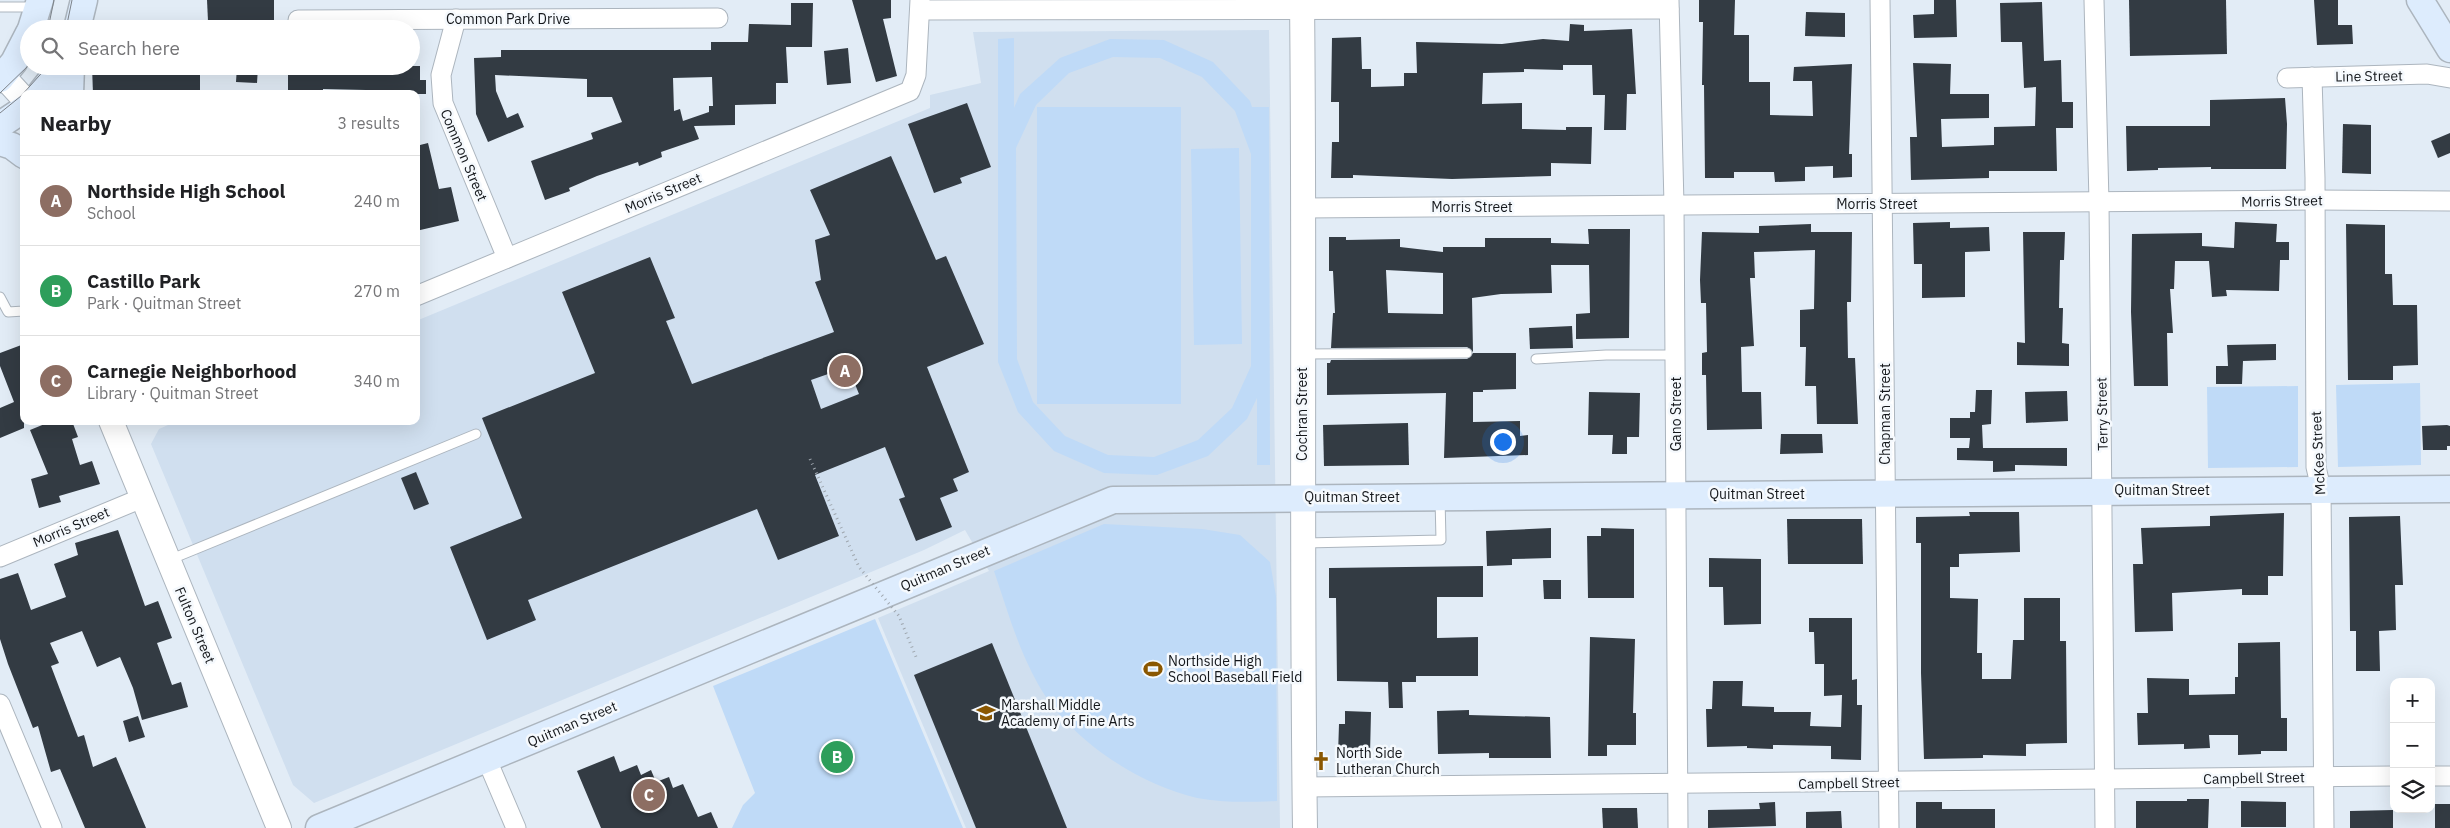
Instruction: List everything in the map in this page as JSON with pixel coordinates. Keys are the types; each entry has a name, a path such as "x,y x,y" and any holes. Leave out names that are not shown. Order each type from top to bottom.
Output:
{"main road":[{"path":"79,20 84,0"},
{"path":"2420,0 2450,49"},
{"path":"1,77 14,62 20,50"},
{"path":"43,90 55,75"},
{"path":"70,90 71,75"},
{"path":"0,126 20,111"},
{"path":"0,142 12,146 20,152"},
{"name":"Quitman Street","path":"319,828 1113,500 2102,490 2450,489"}],"street":[{"name":"Chapman Street","path":"1880,0 1889,828"},
{"name":"Terry Street","path":"2094,0 2099,202 2105,828"},
{"name":"Morris Street","path":"420,294 910,91 916,75 920,5"},
{"path":"920,5 1669,5"},
{"name":"Gano Street","path":"1669,5 1674,205 1678,828"},
{"name":"Cochran Street","path":"1302,6 1304,208 1302,543 1305,828"},
{"name":"Common Park Drive","path":"298,20 718,18"},
{"name":"Common Street","path":"456,19 441,75 442,103 508,258"},
{"name":"Line Street","path":"2287,78 2427,74 2450,78"},
{"path":"1,77 20,96"},
{"name":"McKee Street","path":"2312,77 2315,200 2316,467 2321,489 2324,828"},
{"name":"Morris Street","path":"1304,208 1883,205 2315,200 2450,201"},
{"name":"Fulton Street","path":"113,425 279,828"},
{"name":"Morris Street","path":"0,557 142,498"},
{"path":"0,704 52,828"},
{"path":"487,760 516,828"},
{"name":"Campbell Street","path":"1304,787 2104,781 2390,776"},
{"path":"2435,776 2450,776"}],"lane":[{"path":"0,7 29,9"},
{"path":"0,297 8,312 20,311"},
{"path":"1303,354 1467,353"},
{"path":"1536,359 1606,355 1675,355"},
{"path":"168,561 476,434"},
{"path":"1302,543 1441,540 1440,496"}],"path":[{"path":"810,459 859,567 899,616 916,657"}],"shaded area":[{"path":"1269,30 1280,828 966,828 878,618 989,571 965,530 924,550 314,803 293,785 151,444 159,429 168,425 420,425 420,319 930,108 930,95 981,83 973,32"},
{"path":"1014,38 1014,108 1020,94 1060,58 1110,39 1164,40 1213,62 1250,101 1252,107 1269,107 1270,465 1257,465 1257,398 1247,419 1208,456 1157,475 1104,473 1054,451 1018,412 998,362 998,39","holes":["1113,57 1160,58 1202,77 1235,111 1251,154 1251,366 1232,408 1198,440 1154,457 1108,455 1065,436 1033,402 1017,359 1016,148 1036,105 1069,73"]},
{"path":"1037,107 1181,107 1181,404 1037,404"},
{"path":"1239,148 1242,344 1194,345 1191,149"},
{"path":"2420,383 2421,465 2338,467 2336,385"},
{"path":"2298,386 2298,467 2208,468 2207,387"},
{"name":"Northside High School Baseball Field","path":"1104,524 1202,529 1240,535 1270,562 1276,596 1277,801 1237,802 1207,800 1174,791 1151,782 1106,756 1086,740 1067,723 1051,704 1038,684 1019,643 994,571"},
{"path":"875,619 963,828 732,828 743,805 755,793 713,686"}],"building":[{"path":"207,0 274,0 274,20 208,20"},
{"path":"852,0 891,0 891,18 883,19 897,76 876,82"},
{"path":"1699,0 1735,0 1734,35 1749,35 1749,82 1770,82 1770,115 1813,116 1812,81 1793,81 1794,67 1852,64 1849,154 1852,154 1852,177 1833,178 1833,166 1805,167 1805,181 1775,182 1774,172 1734,172 1734,178 1705,178 1704,85 1702,85 1703,22 1699,22"},
{"path":"1934,0 1956,0 1957,37 1914,38 1913,15 1934,14"},
{"path":"2129,0 2226,0 2227,54 2130,56"},
{"path":"2314,0 2338,0 2338,25 2352,25 2353,44 2317,45"},
{"path":"2042,2 2044,61 2061,60 2062,102 2073,102 2073,128 2056,128 2057,171 1989,171 1989,178 1911,180 1910,137 1917,137 1913,63 1951,64 1950,94 1989,94 1989,118 1941,119 1942,147 1994,145 1994,127 2035,126 2036,87 2024,88 2022,42 2001,42 2000,3"},
{"path":"791,3 813,3 812,47 786,47 788,83 776,83 776,104 735,105 735,125 694,126 699,139 661,152 662,157 639,166 638,162 597,176 569,188 570,191 545,200 531,161 593,139 591,133 622,122 612,97 587,97 587,79 495,75 496,91 507,118 518,113 524,127 488,142 476,114 474,58 501,57 501,50 711,50 711,42 748,42 749,24 791,25","holes":["712,77 713,106 709,106 709,112 683,121 680,109 674,111 673,78"]},
{"path":"1806,12 1845,13 1845,37 1805,36"},
{"path":"1570,24 1584,25 1584,31 1632,29 1636,94 1627,94 1626,130 1604,130 1605,95 1593,95 1592,65 1563,65 1563,70 1524,69 1524,72 1483,73 1482,104 1522,103 1522,129 1566,130 1566,127 1592,127 1591,164 1551,163 1551,176 1452,179 1353,175 1353,178 1331,178 1332,142 1339,142 1339,102 1331,102 1332,38 1361,37 1362,69 1371,69 1371,87 1404,86 1404,73 1417,73 1416,42 1502,44 1543,39 1569,41"},
{"path":"848,48 851,83 827,85 824,51"},
{"path":"92,75 200,75 200,90 93,90"},
{"path":"236,75 257,75 257,83 236,82"},
{"path":"288,75 420,75 420,80 426,80 426,94 420,94 420,90 288,90"},
{"path":"2285,98 2287,124 2286,169 2211,169 2211,167 2158,168 2158,170 2127,171 2126,126 2210,126 2210,100"},
{"path":"967,103 991,167 960,178 962,183 934,193 908,124"},
{"path":"2343,124 2371,125 2371,174 2342,173"},
{"path":"2450,133 2450,153 2438,158 2431,141"},
{"path":"428,143 439,189 451,187 459,221 420,230 420,145"},
{"path":"891,156 936,260 946,256 984,344 927,367 969,472 953,479 958,491 940,498 952,527 916,541 899,499 905,497 885,447 815,475 839,536 778,560 757,509 528,600 536,620 487,640 450,547 522,518 482,418 595,373 562,292 650,257 675,318 666,321 692,384 834,332 815,282 821,280 815,240 830,235 810,190","holes":["848,367 859,394 821,409 811,380"]},
{"path":"1950,222 1950,228 1989,227 1990,251 1965,252 1965,297 1922,298 1922,264 1914,264 1913,223"},
{"path":"2235,222 2277,224 2276,242 2289,242 2289,260 2280,260 2279,291 2226,290 2227,296 2212,297 2209,261 2175,261 2174,289 2170,289 2173,333 2167,333 2168,386 2134,386 2131,312 2132,234 2202,233 2202,246 2234,248"},
{"path":"1811,224 1811,232 1852,232 1851,302 1847,302 1848,358 1855,358 1858,424 1817,424 1816,386 1805,386 1806,347 1800,347 1800,310 1814,309 1815,250 1754,252 1755,278 1750,278 1754,346 1741,347 1742,392 1761,392 1762,429 1707,430 1706,375 1702,375 1702,353 1707,352 1706,303 1701,303 1700,280 1702,232 1759,233 1759,226"},
{"path":"2346,224 2385,225 2385,274 2392,274 2393,305 2417,305 2418,365 2393,366 2393,380 2348,380"},
{"path":"1588,229 1630,229 1629,338 1576,339 1576,314 1590,313 1589,265 1551,265 1552,293 1501,294 1472,298 1473,352 1467,347 1331,348 1333,313 1335,313 1333,271 1329,271 1329,237 1346,237 1346,240 1400,239 1400,247 1443,252 1443,247 1485,247 1485,238 1551,238 1551,243 1589,244","holes":["1386,270 1443,273 1443,314 1388,313"]},
{"path":"2023,232 2065,232 2064,260 2060,260 2059,308 2063,308 2062,343 2069,344 2069,366 2017,365 2017,342 2025,343"},
{"path":"1572,326 1573,348 1530,349 1529,328"},
{"path":"2276,344 2276,360 2243,361 2242,384 2216,384 2216,366 2228,366 2227,345"},
{"path":"20,346 20,425 24,425 24,428 0,438 0,408 14,402 0,366 0,353"},
{"path":"1473,353 1516,353 1516,389 1473,392 1473,422 1520,421 1520,436 1528,435 1528,455 1444,458 1446,393 1327,395 1327,363 1330,363 1331,360 1467,359"},
{"path":"1976,390 1992,390 1991,424 1982,425 1983,448 2067,448 2067,466 2015,465 2015,471 1993,472 1993,461 1957,460 1957,448 1969,448 1970,438 1950,438 1950,418 1970,418 1970,412 1975,412"},
{"path":"2067,391 2068,421 2026,423 2025,392"},
{"path":"1589,392 1640,393 1639,437 1627,437 1627,454 1612,454 1613,435 1588,435"},
{"path":"1408,423 1409,465 1324,466 1323,425"},
{"path":"42,425 74,425 78,437 72,439 80,465 92,461 100,484 59,496 61,502 39,508 31,479 48,474 30,430"},
{"path":"2422,426 2450,426 2450,446 2447,446 2447,450 2423,450"},
{"path":"1781,434 1822,434 1823,453 1780,454"},
{"path":"416,472 429,504 414,510 401,478"},
{"path":"1969,512 2019,512 2020,552 1959,554 1959,567 1950,567 1950,598 1978,599 1977,653 1982,653 1982,679 2011,679 2013,640 2024,640 2024,598 2060,598 2060,641 2066,641 2067,743 2026,744 2026,756 1983,755 1983,758 1924,759 1921,673 1921,543 1916,543 1916,517 1970,516"},
{"path":"2284,513 2283,576 2268,576 2268,595 2242,595 2242,589 2172,593 2173,631 2135,632 2133,564 2143,564 2141,528 2210,526 2210,516"},
{"path":"2400,516 2403,585 2395,585 2396,630 2379,631 2380,671 2356,671 2356,631 2350,631 2349,517"},
{"path":"1787,519 1862,519 1863,564 1788,564"},
{"path":"1551,528 1551,558 1512,559 1512,565 1487,566 1486,531"},
{"path":"1601,528 1634,529 1634,598 1588,598 1587,536 1601,536"},
{"path":"118,530 145,606 158,601 172,638 157,643 172,685 181,682 188,707 142,720 133,688 120,657 97,667 82,631 50,643 59,663 51,666 78,737 84,735 93,767 116,757 146,828 85,828 60,769 51,772 38,726 33,728 8,664 0,639 0,579 18,573 31,610 66,597 54,564 78,555 75,543"},
{"path":"1709,558 1761,559 1761,624 1724,625 1723,587 1709,587"},
{"path":"1483,566 1483,597 1437,597 1437,638 1478,637 1478,676 1416,676 1416,682 1402,682 1403,708 1389,708 1388,682 1337,681 1336,598 1329,598 1329,568"},
{"path":"1543,580 1561,580 1561,599 1544,599"},
{"path":"1809,618 1852,618 1852,680 1857,679 1857,705 1862,705 1861,760 1831,759 1831,746 1773,745 1773,749 1747,748 1747,746 1707,747 1706,709 1712,709 1713,681 1743,681 1742,706 1774,707 1774,712 1811,712 1810,726 1841,727 1842,695 1824,696 1824,664 1815,664 1814,632 1809,632"},
{"path":"1590,637 1635,639 1633,713 1636,713 1636,745 1607,745 1607,756 1588,756"},
{"path":"2280,642 2281,718 2287,718 2287,751 2261,751 2261,754 2238,755 2238,735 2209,735 2210,748 2184,749 2184,744 2138,745 2137,713 2148,713 2147,678 2189,679 2189,695 2235,694 2235,677 2238,677 2238,643"},
{"path":"992,643 1067,828 976,828 914,675"},
{"path":"1469,710 1469,715 1550,717 1551,758 1489,758 1489,753 1438,754 1437,711"},
{"path":"1345,711 1371,712 1370,755 1338,755 1339,724 1345,724"},
{"path":"138,716 145,737 129,742 123,721"},
{"path":"614,756 620,772 637,765 641,775 651,770 656,782 669,777 673,788 683,784 698,817 711,812 718,828 601,828 577,771"},
{"path":"2187,799 2209,799 2208,828 2136,828 2136,801 2187,801"},
{"path":"2241,801 2286,802 2286,827 2241,827"},
{"path":"1775,802 1776,826 1708,828 1708,810 1760,809 1759,803"},
{"path":"1916,802 1942,802 1942,809 1995,809 1995,828 1916,828"},
{"path":"2435,804 2450,804 2450,828 2435,828"},
{"path":"1602,808 1637,808 1638,828 1603,828"},
{"path":"2390,810 2390,813 2393,813 2393,828 2350,828 2350,811"},
{"path":"1841,811 1842,828 1806,828 1806,812"}],"tram line":[{"path":"50,20 54,0"},
{"path":"68,20 72,0"},
{"path":"0,93 20,74"},
{"path":"26,90 40,75"},
{"path":"0,113 20,97"}],"place":[{"name":"Northside High School","path":"845,371"},
{"name":"Northside High School Baseball Field","path":"1153,669"},
{"name":"Marshall Middle Academy of Fine Arts","path":"986,713"},
{"name":"Castillo Park","path":"837,757"},
{"name":"North Side Lutheran Church","path":"1321,761"},
{"name":"Carnegie Neighborhood","path":"649,795"}]}
